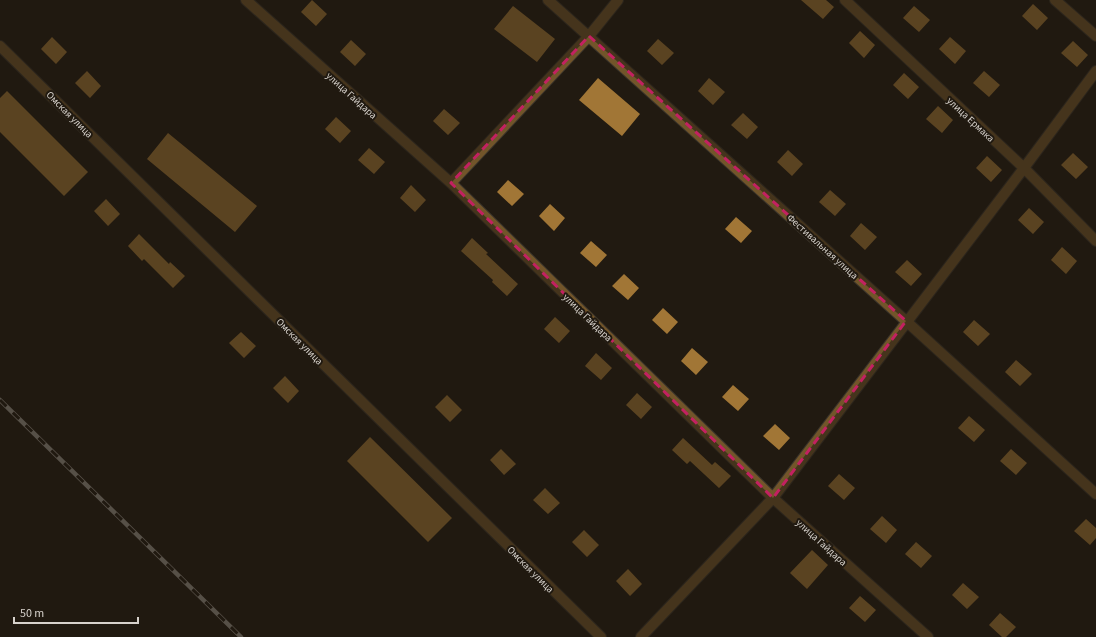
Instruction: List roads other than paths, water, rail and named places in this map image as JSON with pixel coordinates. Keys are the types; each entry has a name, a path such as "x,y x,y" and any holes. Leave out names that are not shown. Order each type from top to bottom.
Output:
{"street":[{"name":"улица Гайдара","path":"246,0 450,183 772,498 928,637"},
{"name":"Фестивальная улица","path":"548,0 906,321 1096,494"},
{"path":"450,183 589,36 618,0"},
{"name":"улица Ермака","path":"845,0 1024,168 1096,240"},
{"path":"1055,0 1096,35"},
{"name":"Омская улица","path":"0,46 601,637"},
{"path":"641,637 772,498 1024,168 1096,71"}],"railway":[{"path":"0,400 241,637"}]}
